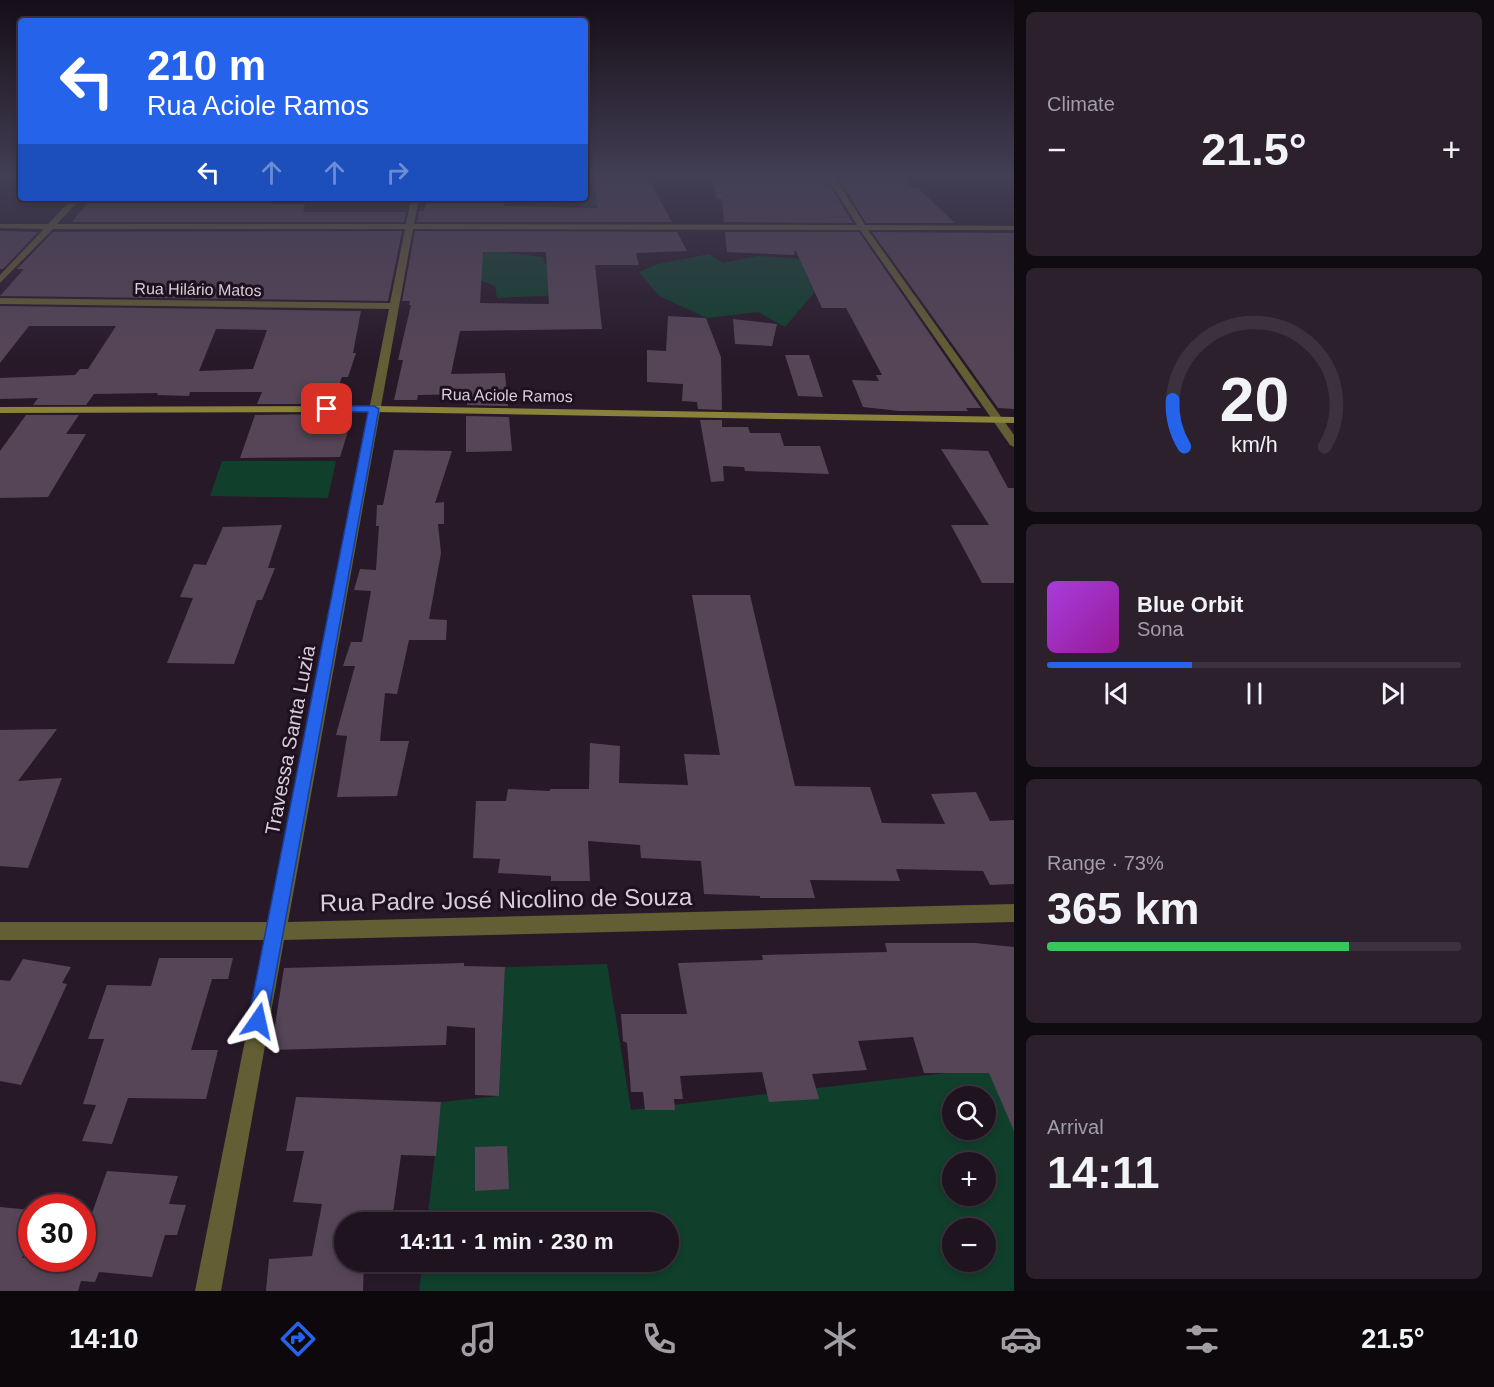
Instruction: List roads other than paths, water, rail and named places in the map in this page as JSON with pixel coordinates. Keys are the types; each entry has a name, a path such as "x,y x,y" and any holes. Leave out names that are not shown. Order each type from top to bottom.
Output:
{"street":[{"path":"0,280 42,237"},
{"name":"Travessa Santa Luzia","path":"208,1291 374,409 409,237"},
{"path":"869,237 1014,443"},
{"name":"Rua Hilário Matos","path":"0,301 395,306"},
{"name":"Rua Aciole Ramos","path":"0,410 374,409 1014,420"},
{"name":"Rua Padre José Nicolino de Souza","path":"0,931 275,931 1014,914"}]}
